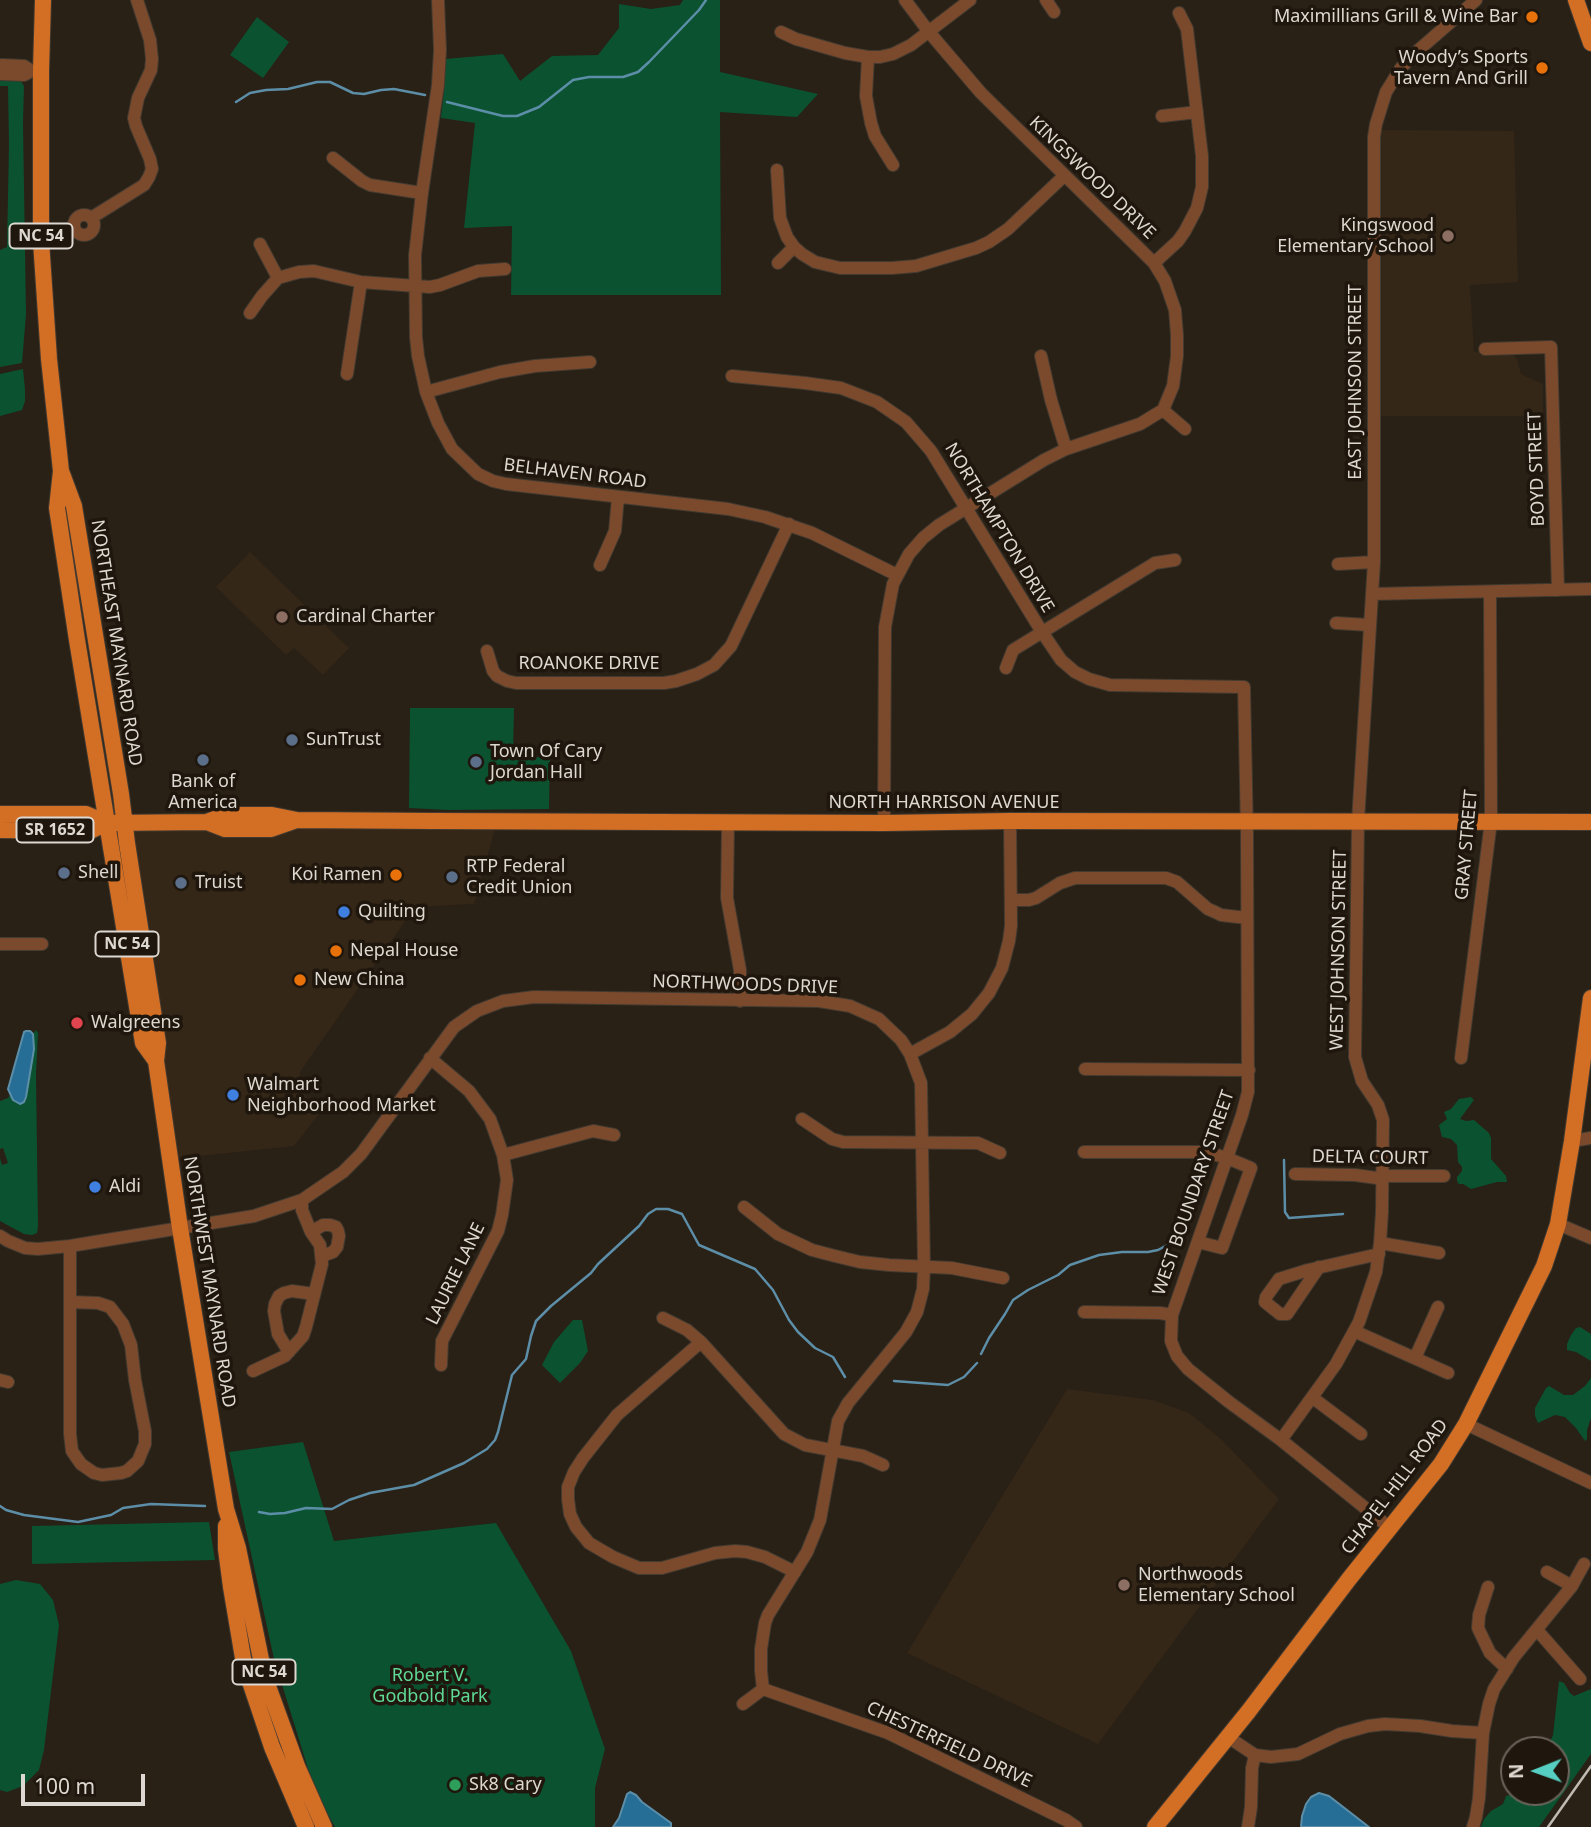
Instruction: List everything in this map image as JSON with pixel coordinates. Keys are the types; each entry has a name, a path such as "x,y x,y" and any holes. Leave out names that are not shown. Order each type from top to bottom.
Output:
{"main road":[{"name":"NORTHEAST MAYNARD ROAD","path":"43,0 36,71 41,241 49,359 61,471 57,508 107,823"},
{"path":"1576,0 1588,25 1591,43"},
{"name":"NORTHEAST MAYNARD ROAD","path":"61,471 74,506 125,822"},
{"name":"NORTH HARRISON AVENUE","path":"0,814 86,814 107,823"},
{"name":"NORTH HARRISON AVENUE","path":"0,830 90,831 107,823 125,822 207,822 225,829 271,829 297,820 1591,822"},
{"name":"NORTHWEST MAYNARD ROAD","path":"125,822 158,1043 156,1061 180,1228 226,1509 238,1548 269,1689 297,1766 324,1827"},
{"name":"NORTHWEST MAYNARD ROAD","path":"107,823 143,1043 156,1061"},
{"name":"CHAPEL HILL ROAD","path":"1155,1827 1441,1464 1466,1424 1537,1280 1558,1224 1591,998"},
{"name":"NORTHWEST MAYNARD ROAD","path":"226,1509 226,1549 244,1664 272,1747 306,1827"}],"street":[{"path":"91,218 144,185 152,169 134,118 138,98 152,60 150,40 137,0"},
{"name":"BELHAVEN ROAD","path":"438,0 438,85 422,193 414,286 418,356 426,392 452,449 470,468 485,478 519,487 728,509 765,517 835,543 897,575"},
{"name":"KINGSWOOD DRIVE","path":"905,0 981,93 1154,263 1171,295 1177,335 1173,386 1163,410"},
{"path":"781,32 796,40 868,57 893,54 911,45 970,0"},
{"path":"1046,0 1054,12"},
{"name":"EAST JOHNSON STREET","path":"1372,594 1376,124 1386,92 1401,68 1476,0"},
{"path":"1154,263 1185,231 1197,208 1203,175 1187,29 1179,13"},
{"path":"868,57 866,96 871,123 875,136 893,165"},
{"path":"0,67 24,66 36,71"},
{"path":"0,74 24,75 36,71"},
{"path":"1162,116 1197,112"},
{"path":"333,158 370,185 422,193"},
{"path":"777,170 780,218 787,237 802,254 832,267 916,266 989,242 1021,218 1064,176"},
{"path":"260,244 278,278"},
{"path":"778,263 794,247"},
{"path":"250,313 278,278 299,272 314,271 361,282 414,286 440,285 478,271 505,269"},
{"path":"347,373 361,282"},
{"name":"BOYD STREET","path":"1485,349 1551,347 1558,590"},
{"path":"1041,356 1066,449"},
{"path":"426,392 500,372 590,362"},
{"name":"NORTHAMPTON DRIVE","path":"732,376 829,386 877,402 896,414 923,439 1042,632 1069,668 1098,682 1126,686 1233,687"},
{"path":"884,823 885,627 890,593 909,554 923,538 966,507 1066,449 1140,424 1163,410 1185,429"},
{"path":"600,565 615,531 618,497"},
{"name":"ROANOKE DRIVE","path":"487,651 497,676 516,683 664,683 697,674 714,665 731,646 789,524"},
{"path":"1006,668 1013,649 1155,563 1175,561"},
{"path":"1338,565 1374,562"},
{"path":"1372,594 1591,589"},
{"name":"GRAY STREET","path":"1461,1058 1491,821 1490,592"},
{"name":"WEST JOHNSON STREET","path":"1281,1440 1336,1364 1359,1322 1370,1294 1380,1249 1384,1123 1382,1114 1362,1081 1355,1061 1358,821 1372,594"},
{"path":"1336,623 1369,625"},
{"name":"WEST BOUNDARY STREET","path":"1233,687 1244,687 1249,1070 1246,1104 1172,1315 1171,1341 1181,1362 1390,1528"},
{"path":"910,1054 961,1024 989,993 997,979 1011,926 1010,821"},
{"path":"728,822 727,898 740,970 740,1001"},
{"path":"1011,900 1036,898 1060,883 1075,878 1166,878 1177,882 1208,909 1221,915 1247,918"},
{"path":"0,944 42,944"},
{"name":"NORTHWOODS DRIVE","path":"0,1236 25,1248 70,1246 254,1216 302,1200 343,1172 361,1154 454,1027 477,1011 512,999 534,997 819,1001 850,1006 878,1019 896,1035 910,1054 921,1083 924,1267 920,1301 912,1322 842,1411 820,1520 807,1552 765,1623 761,1649 763,1689"},
{"name":"LAURIE LANE","path":"430,1058 477,1099 490,1119 503,1155 507,1180 498,1231 442,1341 441,1365"},
{"path":"1085,1069 1249,1070"},
{"path":"802,1119 832,1139 843,1142 978,1143 1000,1153"},
{"path":"503,1155 593,1131 614,1135"},
{"path":"1572,1141 1591,1138"},
{"path":"1084,1152 1206,1152 1251,1168 1222,1248 1198,1242"},
{"name":"DELTA COURT","path":"1295,1174 1377,1178 1444,1176"},
{"path":"253,1371 280,1359 303,1336 322,1264 316,1229 302,1210 302,1200"},
{"path":"744,1207 778,1234 812,1250 860,1262 952,1268 1003,1278"},
{"path":"1558,1224 1591,1238"},
{"path":"316,1229 330,1225 336,1227 339,1236 333,1252 321,1256"},
{"path":"70,1246 69,1434 72,1451 81,1464 94,1473 121,1474 138,1461 146,1437 131,1345 123,1324 110,1307 98,1303 70,1301"},
{"path":"1319,1267 1380,1249 1438,1253"},
{"path":"289,1352 278,1334 275,1304 284,1293 292,1291 314,1294"},
{"path":"1415,1358 1438,1307"},
{"path":"1084,1312 1160,1312 1172,1315"},
{"path":"663,1318 687,1330 701,1342 784,1434 805,1445 863,1456 883,1465"},
{"path":"1354,1331 1448,1373"},
{"path":"701,1342 622,1410 583,1458 568,1488 568,1506 572,1520 589,1543 639,1568 662,1568 715,1553 735,1551 755,1554 794,1572"},
{"path":"1313,1398 1361,1434"},
{"path":"1466,1424 1591,1483"},
{"path":"1473,1827 1479,1798 1483,1733 1494,1689 1514,1657 1585,1570"},
{"path":"1547,1572 1572,1586"},
{"path":"1488,1587 1479,1615 1478,1628 1490,1653 1507,1669"},
{"path":"1537,1630 1580,1679"},
{"path":"743,1703 763,1689"},
{"name":"CHESTERFIELD DRIVE","path":"763,1689 888,1733 1055,1814 1076,1827"},
{"path":"1228,1737 1255,1755 1271,1757 1289,1756 1340,1734 1384,1724 1483,1733"},
{"path":"1248,1827 1255,1755"}],"shaded area":[{"name":"Kingswood Elementary School","path":"1381,130 1514,131 1518,282 1470,285 1474,352 1513,354 1521,374 1543,384 1543,416 1378,416"},
{"name":"Cardinal Charter","path":"250,552 349,648 323,675 294,648 286,655 216,587"},
{"path":"497,822 474,904 415,907 300,1072 302,1091 320,1113 294,1146 170,1159 107,823"},
{"path":"1067,1389 1153,1400 1189,1413 1221,1439 1279,1499 1098,1744 907,1653"}],"green space":[{"path":"683,0 720,0 720,72 818,94 797,117 720,112 721,295 511,295 512,226 464,228 475,123 441,118 445,59 503,54 520,81 552,56 598,55 619,28 619,4 651,9 680,5"},
{"path":"257,17 289,42 263,78 230,55"},
{"path":"19,78 24,86 26,314 22,363 0,367 0,250 7,247 9,144 8,86 0,86 0,79"},
{"path":"23,369 25,401 22,410 0,416 0,374"},
{"path":"410,708 514,708 513,757 550,757 549,809 409,808"},
{"path":"36,1030 38,1226 37,1233 32,1235 24,1234 0,1221 0,1158 2,1165 8,1163 3,1148 0,1149 0,1101 10,1095 13,1100"},
{"path":"1471,1097 1474,1100 1460,1119 1474,1120 1489,1133 1491,1159 1506,1176 1507,1182 1471,1189 1457,1181 1462,1167 1458,1162 1457,1145 1451,1139 1442,1137 1439,1125 1447,1119 1444,1112 1451,1109 1459,1099"},
{"path":"573,1320 582,1320 588,1351 560,1383 542,1365 554,1342"},
{"path":"1580,1327 1591,1334 1591,1361 1567,1350 1571,1335"},
{"path":"1591,1378 1591,1418 1585,1441 1565,1417 1555,1415 1538,1423 1535,1408 1546,1388 1549,1386 1564,1395 1573,1395"},
{"name":"Robert V. Godbold Park","path":"303,1442 334,1541 496,1523 571,1651 605,1749 595,1788 595,1827 335,1827 315,1791 274,1659 229,1452"},
{"path":"209,1522 215,1560 32,1564 32,1526"},
{"path":"16,1580 40,1584 53,1600 59,1625 44,1750 39,1770 23,1786 7,1792 0,1790 0,1584"},
{"path":"1559,1681 1564,1683 1574,1696 1591,1689 1591,1754 1570,1783 1570,1736 1553,1735"},
{"path":"1500,1806 1554,1806 1539,1827 1481,1827 1491,1811"}],"water":[{"path":"26,1031 33,1034 34,1049 26,1097 20,1104 13,1100 8,1089"},
{"path":"630,1792 671,1823 671,1827 613,1827"},
{"path":"1319,1793 1329,1796 1369,1827 1301,1827 1306,1804 1311,1797"}],"waterway":[{"path":"447,102 503,116 517,116 539,107 573,80 623,77 638,72 706,0"},
{"path":"236,102 250,93 288,89 317,82 330,82 353,93 394,89 425,95"},
{"path":"1284,1160 1285,1212 1289,1218 1343,1214"},
{"path":"981,1354 1013,1300 1058,1275 1070,1265 1099,1255 1158,1250 1171,1243 1185,1205 1198,1192"},
{"path":"259,1512 270,1514 306,1508 332,1509 370,1493 414,1485 464,1463 487,1449 495,1440 512,1375 526,1359 536,1321 591,1273 656,1209 668,1209 682,1214 699,1245 755,1269 773,1290 798,1332 815,1348 833,1357 845,1377"},
{"path":"894,1381 948,1385 964,1377 977,1363"},
{"path":"0,1506 24,1515 78,1522 111,1515 123,1508 151,1504 205,1506"}],"railway":[{"path":"1548,1827 1591,1766"}],"place":[{"name":"Maximillians Grill & Wine Bar","path":"1532,17"},
{"name":"Woody’s Sports Tavern And Grill","path":"1542,68"},
{"name":"Kingswood Elementary School","path":"1448,236"},
{"name":"Cardinal Charter","path":"282,617"},
{"name":"SunTrust","path":"292,740"},
{"name":"Bank of America","path":"203,760"},
{"name":"Town Of Cary Jordan Hall","path":"476,762"},
{"name":"Shell","path":"64,873"},
{"name":"Koi Ramen","path":"396,875"},
{"name":"RTP Federal Credit Union","path":"452,877"},
{"name":"Truist","path":"181,883"},
{"name":"Quilting","path":"344,912"},
{"name":"Nepal House","path":"336,951"},
{"name":"New China","path":"300,980"},
{"name":"Walgreens","path":"77,1023"},
{"name":"Walmart Neighborhood Market","path":"233,1095"},
{"name":"Aldi","path":"95,1187"},
{"name":"Northwoods Elementary School","path":"1124,1585"},
{"name":"Sk8 Cary","path":"455,1785"}]}
